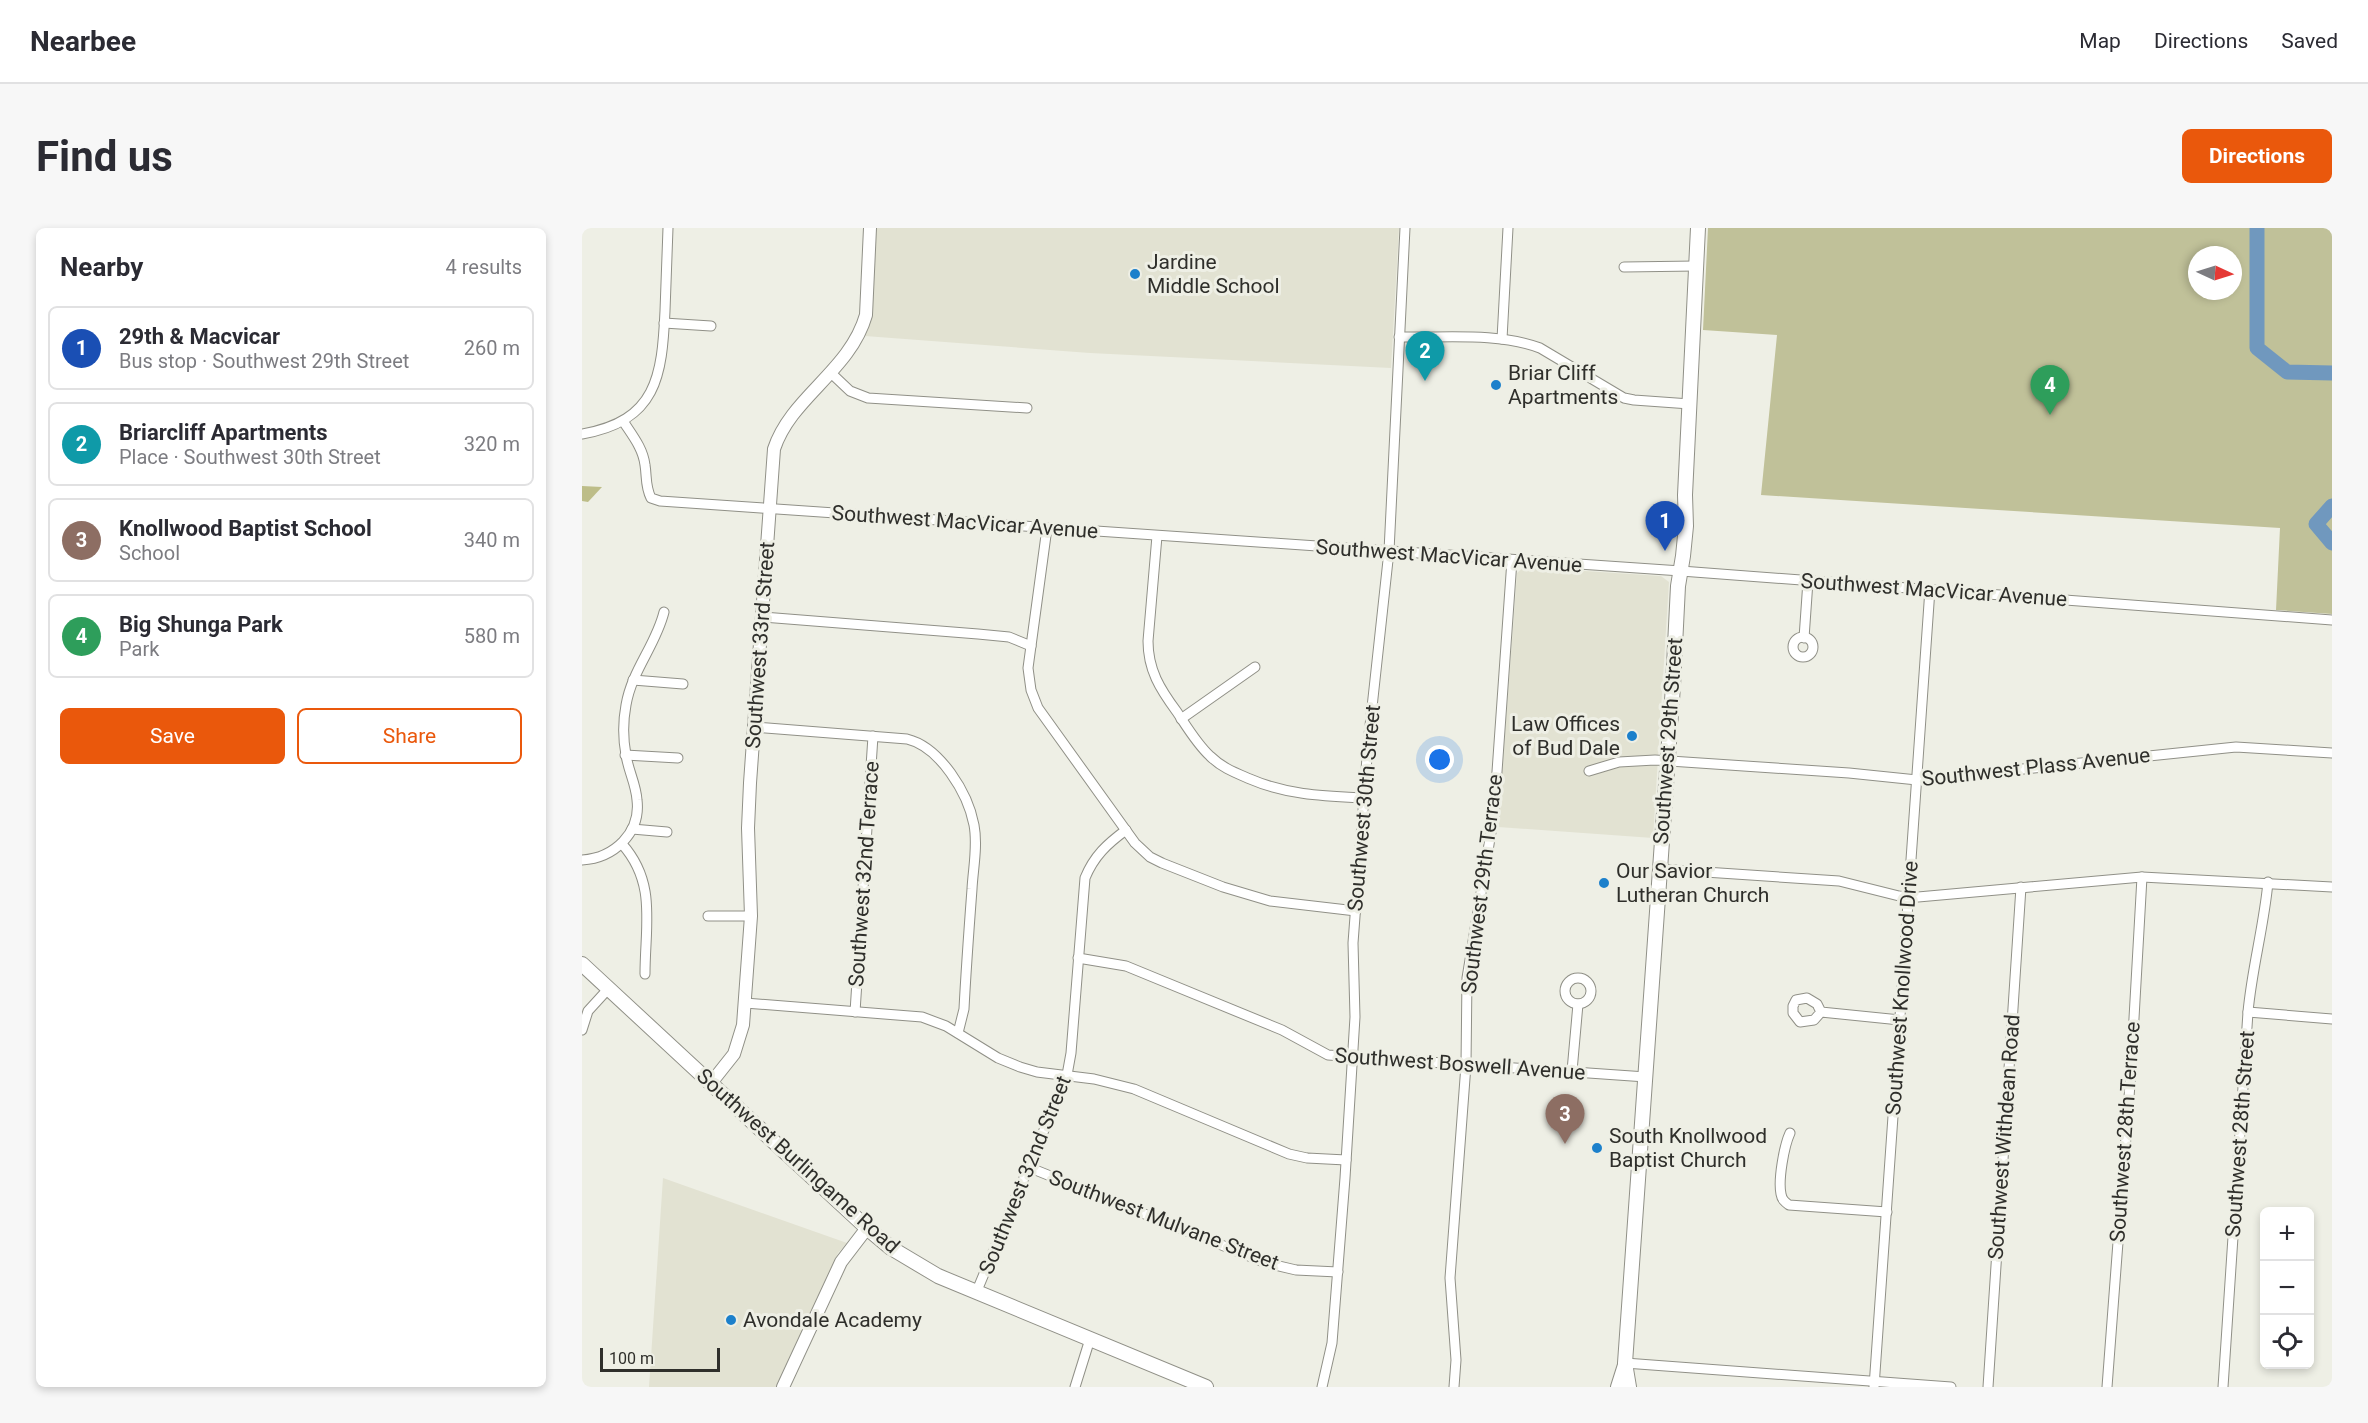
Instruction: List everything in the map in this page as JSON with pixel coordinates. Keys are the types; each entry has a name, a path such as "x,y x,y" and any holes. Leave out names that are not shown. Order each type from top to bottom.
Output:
{"main road":[{"name":"Southwest 29th Street","path":"1618,1387 1625,1363 1676,618 1686,526 1698,228"},
{"name":"Southwest Burlingame Road","path":"582,964 891,1248 924,1269 976,1293 1201,1386"},
{"name":"Southwest 29th Street","path":"1625,1363 1629,1387"}],"street":[{"path":"582,434 623,421 643,403 656,381 662,358 668,228"},
{"name":"Southwest 33rd Street","path":"711,1083 728,1063 737,1047 743,1025 751,916 748,828 772,464 778,438 789,421 850,351 864,321 870,228"},
{"name":"Southwest 30th Street","path":"1322,1387 1332,1343 1338,1272 1355,1017 1353,961 1356,910 1364,798 1389,551 1405,228"},
{"path":"1502,339 1508,228"},
{"path":"1624,267 1696,266"},
{"path":"664,323 711,326"},
{"path":"1399,337 1502,339 1526,343 1540,348 1624,398 1690,404"},
{"path":"831,373 850,391 868,398 1027,408"},
{"name":"Southwest MacVicar Avenue","path":"623,421 642,452 645,464 645,488 651,498 660,501 1681,571 2332,620"},
{"path":"1047,528 1028,675 1031,690 1038,708 1135,843 1150,856 1224,887 1270,901 1356,910"},
{"path":"1157,536 1148,641 1149,657 1157,684 1208,755 1237,774 1268,787 1299,794 1364,798"},
{"name":"Southwest 29th Terrace","path":"1454,1387 1456,1360 1450,1284 1466,1065 1467,978 1494,814 1512,560"},
{"path":"1804,638 1808,581"},
{"name":"Southwest Knollwood Drive","path":"1874,1384 1930,590"},
{"path":"582,860 603,855 621,844 632,829 638,803 626,755 624,724 626,704 642,658 658,632 664,612"},
{"path":"763,617 1008,637 1031,646"},
{"path":"1181,719 1255,667"},
{"path":"633,680 683,684"},
{"path":"754,727 907,739 921,743 930,749 951,776 971,813 975,838 964,1009 958,1033"},
{"name":"Southwest 32nd Terrace","path":"855,1012 873,736"},
{"name":"Southwest Plass Avenue","path":"1589,771 1627,761 1668,760 1849,772 1917,780 2236,747 2332,753"},
{"path":"626,755 678,758"},
{"path":"632,829 667,832"},
{"name":"Southwest 32nd Street","path":"976,1293 1067,1075 1071,1053 1085,878 1097,855 1108,843 1126,830"},
{"path":"621,844 637,865 647,896 645,974"},
{"path":"1660,869 1839,881 1909,897 2142,877 2332,887"},
{"name":"Southwest 28th Terrace","path":"2107,1387 2131,1071 2142,877"},
{"name":"Southwest 28th Street","path":"2223,1387 2248,1012 2253,966 2264,920 2268,882"},
{"name":"Southwest Withdean Road","path":"1988,1387 2021,887"},
{"path":"708,916 751,916"},
{"name":"Southwest Boswell Avenue","path":"1078,958 1126,966 1282,1030 1322,1053 1352,1058 1646,1077"},
{"path":"582,1030 588,1011 609,988"},
{"path":"745,1003 922,1017 958,1033 998,1058 1020,1067 1094,1079 1134,1089 1289,1154 1307,1158 1346,1160"},
{"path":"1572,1071 1578,1004"},
{"path":"1821,1012 1900,1020"},
{"path":"2248,1012 2332,1019"},
{"path":"1790,1133 1785,1143 1781,1192 1785,1202 1790,1205 1887,1212"},
{"name":"Southwest Mulvane Street","path":"1028,1167 1266,1263 1296,1270 1338,1272"},
{"path":"783,1387 841,1262 867,1228"},
{"path":"1075,1387 1090,1339"},
{"path":"1625,1363 1874,1384 1952,1387"}],"shaded area":[{"name":"Jardine Middle School","path":"875,228 1399,228 1391,368 1090,353 865,336 870,320"},
{"path":"1524,567 1661,576 1669,582 1653,838 1498,827 1517,573"},
{"name":"Avondale Academy","path":"663,1178 847,1243 838,1253 776,1387 649,1387"}],"green space":[{"path":"1708,228 2332,228 2332,614 2276,610 2280,528 1761,495 1777,335 1703,330"},
{"path":"582,486 602,487 588,502 582,501"}],"waterway":[{"path":"2257,228 2257,348 2287,372 2332,373"},
{"path":"2332,506 2316,524 2332,543"}],"place":[{"name":"Jardine Middle School","path":"1135,274"},
{"name":"Briarcliff Apartments","path":"1425,381"},
{"name":"Briar Cliff Apartments","path":"1496,385"},
{"name":"Big Shunga Park","path":"2050,415"},
{"name":"29th & Macvicar","path":"1665,551"},
{"name":"Law Offices of Bud Dale","path":"1632,736"},
{"name":"Our Savior Lutheran Church","path":"1604,883"},
{"name":"Knollwood Baptist School","path":"1565,1144"},
{"name":"South Knollwood Baptist Church","path":"1597,1148"},
{"name":"Avondale Academy","path":"731,1320"}]}
